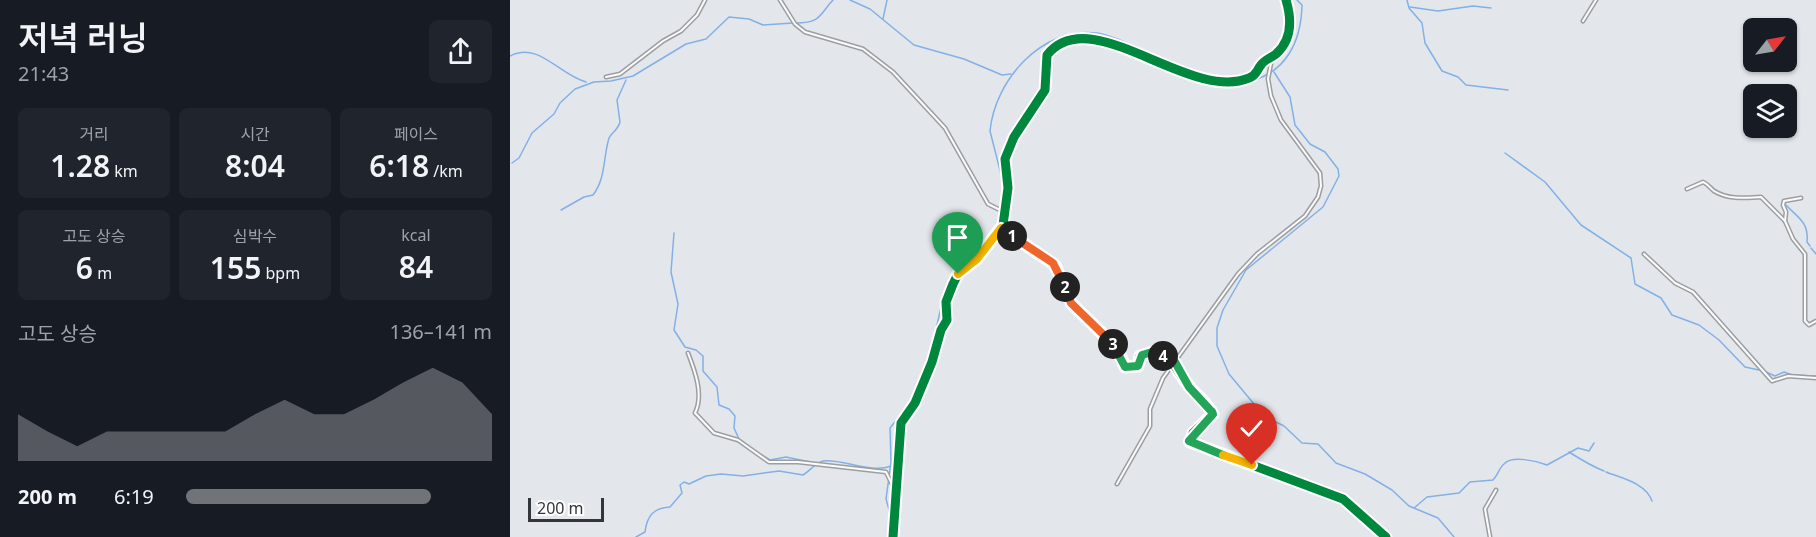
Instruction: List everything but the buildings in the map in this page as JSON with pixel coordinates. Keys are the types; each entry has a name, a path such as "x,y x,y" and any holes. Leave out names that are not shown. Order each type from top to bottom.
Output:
{"street":[{"path":"606,77 620,74 681,30 697,15 705,0"},
{"path":"780,0 795,24 806,32 863,49 893,72 945,128 988,204 1006,213"},
{"path":"893,537 900,426 918,397 935,356 939,334 947,320 948,294 958,274 977,259 1001,228 1006,213 1009,172 1005,159 1014,137 1045,90 1047,55 1058,44 1073,39 1099,39 1188,74 1221,81 1250,78 1257,73 1261,64 1272,58 1289,37 1290,17 1286,0"},
{"path":"1583,21 1596,0"},
{"path":"1118,484 1150,426 1152,404 1162,380 1238,274 1257,254 1305,216 1318,196 1322,182 1320,173 1281,120 1271,96 1268,79 1272,58"},
{"path":"1688,189 1703,182 1712,190 1728,196 1747,200 1762,198 1785,221 1793,239 1805,254 1805,321 1809,325 1816,321"},
{"path":"1785,221 1786,212 1783,202 1801,198"},
{"path":"1001,228 1055,265 1071,303 1118,349 1125,367 1138,366 1140,356 1152,352 1175,362 1189,387 1213,414 1193,433 1190,442 1343,499 1386,537"},
{"path":"1644,254 1675,283 1693,292 1772,381 1788,376 1816,378"},
{"path":"688,353 699,390 700,403 695,412 714,433 735,439 769,462 798,462 886,472 896,492"},
{"path":"1490,537 1485,509 1496,490"}],"waterway":[{"path":"796,23 815,20 833,0"},
{"path":"850,0 870,9 914,45 964,59 1002,75 1011,74"},
{"path":"883,19 887,0"},
{"path":"893,524 886,499 891,462 890,428 913,399 927,367 945,291 954,277 991,238 1000,223 1005,190 990,131 1001,93 1012,76 1040,47 1058,38 1077,33 1097,33 1125,42 1160,67 1188,78 1212,83 1235,84 1256,79 1274,70 1289,55 1298,33 1302,5 1297,0"},
{"path":"1407,0 1409,8 1422,23 1425,43 1442,71 1458,77 1466,85 1508,90"},
{"path":"1410,7 1438,11 1473,6 1491,8"},
{"path":"512,163 519,158 532,133 554,114 560,103 575,89 594,82 633,76 686,44 706,39 729,17 749,19 763,25 793,23"},
{"path":"510,56 520,53 540,56 586,82"},
{"path":"1274,72 1290,97 1295,125 1310,144 1325,152 1338,169 1339,176 1323,207 1246,270 1223,310 1217,328 1217,346 1229,374 1264,416 1284,426 1302,443 1318,444 1336,463 1365,474 1392,490 1409,506 1438,518 1454,537"},
{"path":"561,210 584,197 593,195 597,188 602,175 609,138 620,122 617,100 626,80"},
{"path":"1505,153 1545,182 1581,225 1631,258 1635,284 1661,298 1672,315 1699,325 1719,340 1745,367 1759,370"},
{"path":"1786,205 1804,225 1810,246"},
{"path":"674,233 671,272 678,304 674,330 685,347 696,350 703,356 703,371 717,387 719,405 729,409 735,416 734,428 739,439"},
{"path":"1811,248 1816,254"},
{"path":"1764,371 1775,376 1784,372 1792,375 1816,376"},
{"path":"1414,508 1427,497 1459,493 1470,482 1493,480 1508,461 1525,460 1547,465 1578,448 1589,451 1594,443"},
{"path":"752,449 770,460 786,457 815,463"},
{"path":"1569,452 1604,471"},
{"path":"636,537 645,532 652,514 670,507 682,493 680,485 684,482 689,484 706,476 721,474 743,476 779,471 803,475 817,463 823,461 874,468 891,466"},
{"path":"1606,472 1639,485 1652,501"}],"cycle path":[{"path":"893,537 901,423 915,403 932,362 941,330 947,320 946,302 958,274 977,259 1003,225 1008,188 1005,159 1014,137 1045,90 1047,55 1066,41 1089,39 1114,45 1198,77 1225,82 1249,78 1264,62 1276,54 1288,36 1290,22 1286,0"},
{"path":"1001,228 1055,265 1071,303 1118,349 1125,367 1138,366 1140,356 1151,354 1166,356 1170,360 1213,414 1193,433 1190,442 1343,499 1386,537"}],"route":[{"path":"958,274 977,259 1001,228 1055,265 1071,303 1092,321 1103,336 1118,349 1125,367 1140,365 1140,356 1152,352 1175,362 1189,387 1213,414 1193,433 1190,442 1252,465"}]}
